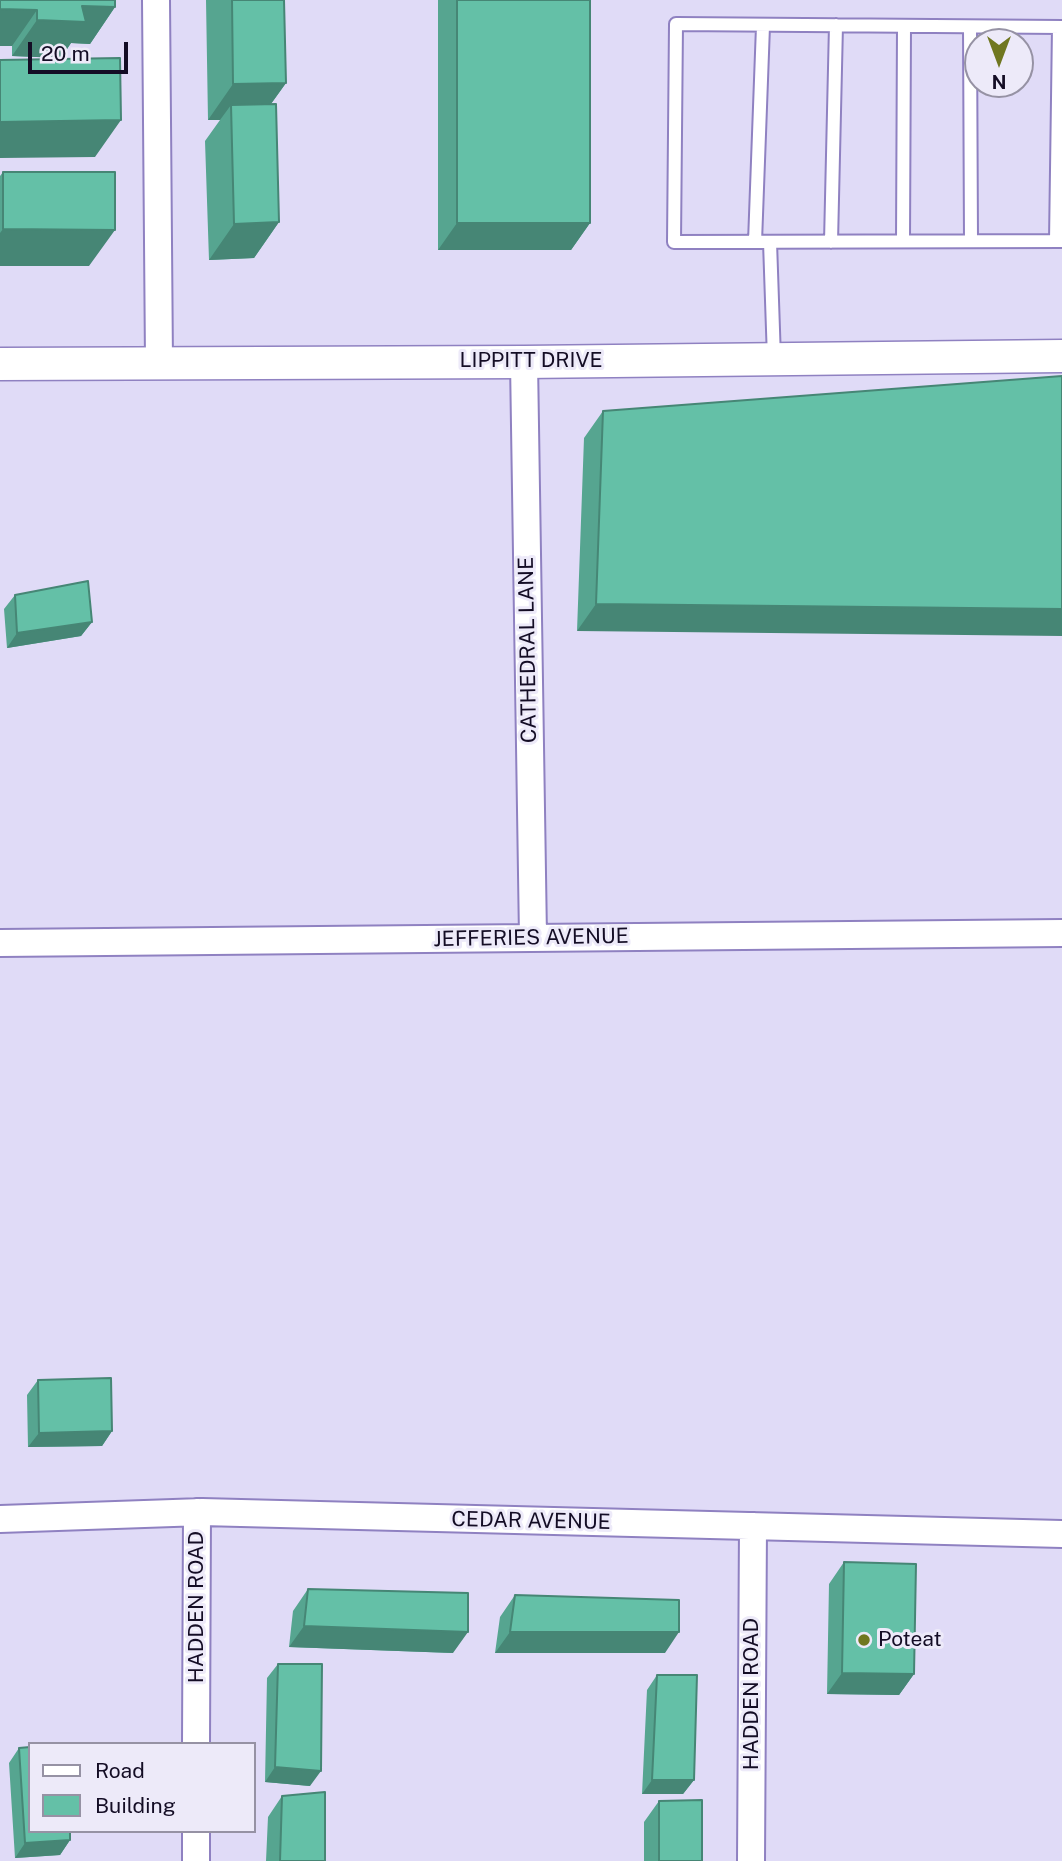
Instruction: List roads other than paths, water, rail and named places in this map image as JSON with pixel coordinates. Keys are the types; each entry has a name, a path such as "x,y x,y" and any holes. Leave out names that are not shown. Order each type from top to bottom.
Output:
{"street":[{"path":"156,0 159,362"},
{"name":"LIPPITT DRIVE","path":"0,364 1062,356"},
{"name":"CATHEDRAL LANE","path":"524,362 533,937"},
{"name":"JEFFERIES AVENUE","path":"0,943 1062,933"},
{"name":"CEDAR AVENUE","path":"0,1518 197,1512 1062,1534"},
{"name":"HADDEN ROAD","path":"196,1742 197,1512"},
{"name":"HADDEN ROAD","path":"751,1861 753,1526"},
{"path":"196,1833 196,1861"}],"lane":[{"path":"676,24 763,26 1060,27 1059,241 674,242 676,24"},
{"path":"831,242 836,25"},
{"path":"755,242 763,26"},
{"path":"903,241 904,27"},
{"path":"970,27 971,241"},
{"path":"770,242 774,359"}],"place":[{"name":"Poteat","path":"864,1640"}]}
